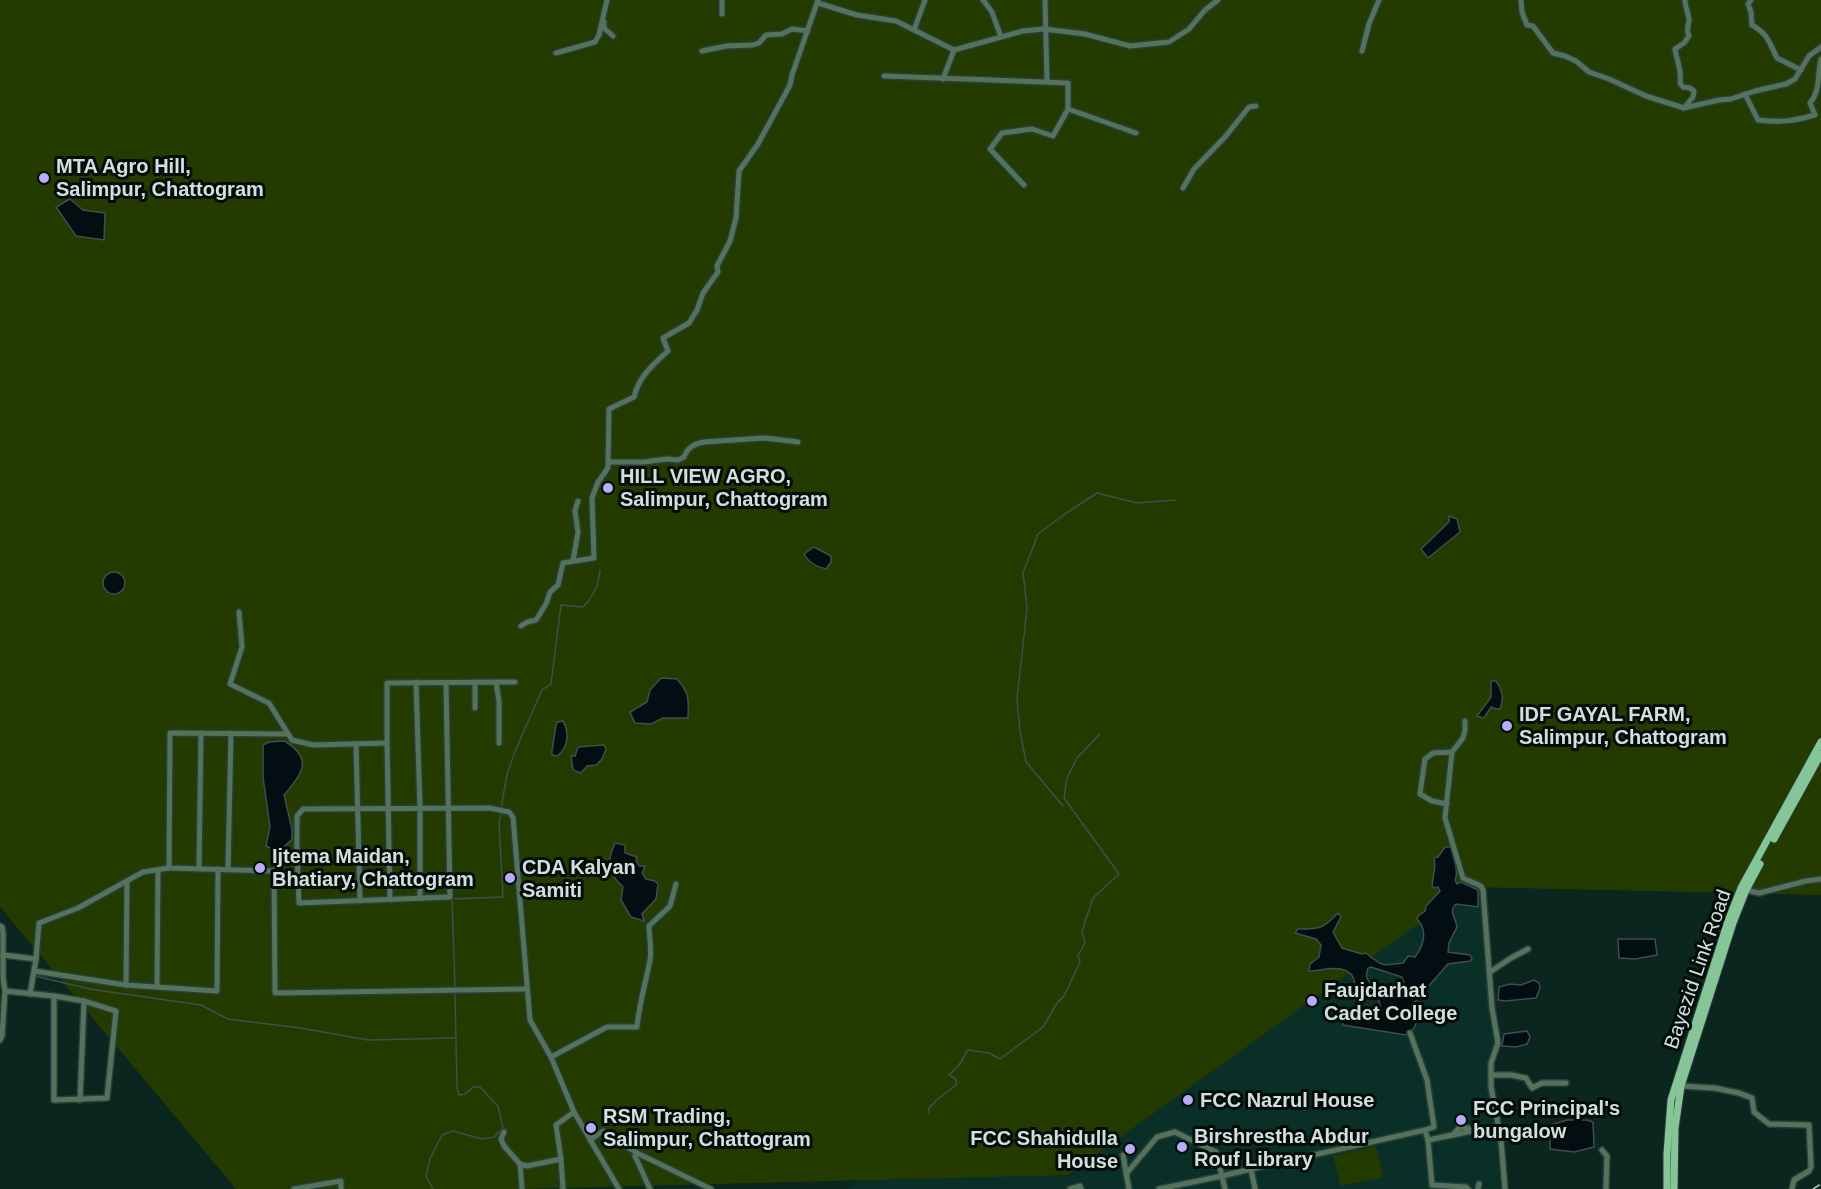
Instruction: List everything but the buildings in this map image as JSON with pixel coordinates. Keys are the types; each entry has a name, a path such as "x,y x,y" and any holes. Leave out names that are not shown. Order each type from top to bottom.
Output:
{"main road":[{"name":"Bayezid Link Road","path":"1667,1189 1671,1100 1728,921 1742,888 1821,742"},
{"name":"Bayezid Link Road","path":"1674,1189 1670,1154 1681,1086 1733,923 1746,890 1820,756"}],"street":[{"path":"556,53 595,42 599,35 607,0"},
{"path":"722,14 723,0"},
{"path":"914,30 925,0"},
{"path":"983,0 992,12 1001,37"},
{"path":"1045,0 1047,81"},
{"path":"521,626 536,620 550,592 558,585 563,563 594,558 592,498 598,482 608,468 609,409 634,397 637,384 644,374 668,351 663,338 689,323 703,293 718,272 717,266 730,242 736,218 739,171 758,144 790,86 818,2 857,15 896,21 954,50 1023,31 1044,29 1085,34 1130,46 1170,42 1189,29 1205,10 1218,0"},
{"path":"1362,51 1369,24 1379,0"},
{"path":"1521,0 1522,12 1527,25 1533,26 1553,53 1565,56 1589,72 1646,96 1684,108 1731,99 1745,93 1786,84 1795,79 1809,56 1821,47"},
{"path":"1684,0 1689,19 1686,30 1689,36 1684,44 1676,49 1681,73 1680,83 1683,87 1694,91 1693,97 1684,108"},
{"path":"1751,0 1748,4 1752,25 1769,39 1777,58 1802,70"},
{"path":"603,17 604,28 613,36"},
{"path":"702,51 726,46 753,45 759,43 766,35 782,34 792,29 808,31"},
{"path":"943,79 954,50"},
{"path":"1745,93 1758,120 1775,123 1795,121 1815,115 1810,103 1817,90 1821,59"},
{"path":"884,76 1068,83 1068,109 1053,135 1032,129 1002,133 990,148 1024,185"},
{"path":"1182,188 1194,169 1231,131 1249,107 1256,106"},
{"path":"1068,109 1136,133"},
{"path":"608,462 678,460 684,457 687,450 694,444 704,442 765,438 798,442"},
{"path":"573,561 578,532 575,511 578,501"},
{"path":"239,612 242,647 230,684 269,703 292,740 313,745 387,743"},
{"path":"416,682 420,898"},
{"path":"475,682 475,708"},
{"path":"496,682 499,701 499,743"},
{"path":"390,900 387,683 515,682"},
{"path":"447,683 448,808 450,897 299,903 297,816 303,809 358,810 448,808 490,808 509,812 513,817 530,1020 551,1057 574,1112 619,1189"},
{"path":"1465,721 1463,738 1452,752 1445,819 1463,878 1481,886 1483,890 1492,1008 1498,1043 1491,1064 1491,1087 1501,1140 1505,1189"},
{"path":"169,868 170,733 287,734"},
{"path":"199,869 201,733"},
{"path":"228,870 231,734"},
{"path":"356,744 360,901"},
{"path":"1447,804 1432,801 1420,794 1425,759 1433,753 1452,752"},
{"path":"30,994 39,923 78,908 143,872 169,868 274,871 297,852"},
{"path":"34,971 126,985 217,991 218,869"},
{"path":"157,986 158,870"},
{"path":"274,871 275,993 527,989"},
{"path":"1746,890 1759,893 1821,879"},
{"path":"126,985 128,881"},
{"path":"551,1057 606,1027 637,1027 639,1006 651,957 649,926 670,906 676,884"},
{"path":"0,926 3,933 5,991 0,1040"},
{"path":"1490,972 1528,949"},
{"path":"3,955 36,959"},
{"path":"5,991 54,996 84,1001 116,1011 106,1098 54,1100 54,996"},
{"path":"80,1100 84,1001"},
{"path":"1159,1189 1434,1127 1427,1080 1410,1033"},
{"path":"1491,1076 1511,1075 1526,1078 1532,1088 1542,1083 1566,1083"},
{"path":"1681,1086 1714,1088 1752,1098 1754,1112 1769,1124 1809,1125 1811,1167 1809,1171 1794,1180 1792,1189"},
{"path":"563,1189 556,1125 574,1112"},
{"path":"1425,1130 1432,1185 1468,1189"},
{"path":"590,1140 603,1131 637,1154 711,1189"},
{"path":"504,1132 501,1139 504,1146 520,1164 527,1166 561,1159"},
{"path":"1126,1174 1157,1137 1175,1132 1216,1152 1225,1189"},
{"path":"1428,1140 1453,1135"},
{"path":"1602,1150 1607,1156 1606,1189"},
{"path":"637,1154 635,1156 650,1189"},
{"path":"1123,1155 1129,1189"},
{"path":"520,1164 522,1189"},
{"path":"1251,1169 1255,1189"},
{"path":"294,1189 341,1181 341,1189"},
{"path":"1070,1189 1080,1186 1081,1189"}],"shaded area":[{"path":"70,199 83,210 105,213 104,240 76,236 56,207"},
{"path":"1449,516 1457,519 1460,532 1428,558 1421,549 1449,522"},
{"path":"814,547 831,556 831,562 826,569 813,564 804,554"},
{"path":"114,572 122,575 125,583 122,591 114,594 106,591 103,583 106,575"},
{"path":"661,678 677,679 684,688 688,701 688,718 663,718 651,724 635,723 630,712 647,702 650,690"},
{"path":"1491,681 1496,681 1501,691 1500,709 1491,707 1484,718 1477,716 1491,697"},
{"path":"563,721 567,730 566,745 557,756 552,755 556,725 557,722"},
{"path":"285,741 300,755 302,765 298,777 284,795 292,839 283,847 274,849 266,846 270,827 263,777 263,745 269,742"},
{"path":"604,745 606,749 602,759 596,765 587,766 581,773 573,770 571,756 575,756 578,747"},
{"path":"615,843 625,845 625,853 637,857 636,861 639,866 645,866 642,873 646,879 658,884 656,899 642,914 644,921 631,917 621,900 623,887 611,872 609,862"},
{"path":"1445,847 1451,847 1457,884 1461,882 1478,890 1478,907 1456,904 1453,909 1457,927 1449,943 1448,952 1470,955 1472,959 1448,964 1412,1005 1416,1014 1416,1025 1406,1035 1343,1025 1342,1020 1345,1015 1377,1016 1382,1011 1379,1001 1376,997 1367,996 1363,989 1355,984 1349,972 1343,969 1309,971 1310,964 1319,957 1321,945 1316,939 1295,933 1298,929 1321,927 1338,913 1341,917 1333,932 1342,948 1366,953 1387,965 1403,963 1408,956 1415,957 1424,938 1418,916 1425,911 1426,906 1440,891 1438,887 1432,886 1434,858 1438,857","holes":["1368,968 1402,977 1403,990 1398,993 1383,991 1370,983 1367,978"]},
{"name":"Faujdarhat Cadet College","path":"1480,886 1495,1043 1488,1063 1488,1088 1498,1141 1503,1189 848,1189 896,1150 1278,891"},
{"path":"1618,939 1655,939 1657,955 1635,959 1619,958"},
{"path":"1534,980 1539,983 1540,988 1536,998 1498,1000 1499,987 1510,984 1521,985"},
{"path":"1527,1031 1530,1037 1527,1044 1516,1047 1502,1046 1504,1034"},
{"path":"1567,1120 1593,1122 1594,1147 1574,1152 1550,1149 1550,1125"}],"green space":[{"path":"0,0 1821,0 1821,895 1470,887 1067,1175 520,1189 236,1189 0,907"},
{"path":"1376,1146 1383,1177 1341,1186 1333,1156"}],"waterway":[{"path":"1063,806 1026,762 1020,731 1017,699 1027,608 1023,573 1038,534 1097,493 1137,503 1175,500"},
{"path":"501,809 507,774 516,749 542,690 551,684 561,605 583,607 595,590 600,570"},
{"path":"929,1113 929,1108 956,1085 956,1079 949,1075 959,1065 968,1050 989,1053 1000,1059 1043,1027 1057,1003 1064,996 1080,962 1078,956 1085,943 1082,931 1093,898 1119,874 1064,798 1067,778 1077,758 1100,734"},
{"path":"455,987 452,899 503,897 499,823 501,814"},
{"path":"35,976 90,989 201,1005 228,1019 368,1040 454,1038"},
{"path":"433,1189 426,1176 430,1159 442,1135 453,1131 482,1139 494,1137 503,1128 498,1106 480,1087 473,1087 465,1094 459,1095 455,992"}],"railway":[{"path":"1813,1189 1821,1184"}],"place":[{"name":"MTA Agro Hill, Salimpur, Chattogram","path":"44,178"},
{"name":"HILL VIEW AGRO, Salimpur, Chattogram","path":"608,488"},
{"name":"IDF GAYAL FARM, Salimpur, Chattogram","path":"1507,726"},
{"name":"Ijtema Maidan, Bhatiary, Chattogram","path":"260,868"},
{"name":"CDA Kalyan Samiti","path":"510,878"},
{"name":"Faujdarhat Cadet College","path":"1312,1001"},
{"name":"FCC Nazrul House","path":"1188,1100"},
{"name":"FCC Principal's bungalow","path":"1461,1120"},
{"name":"RSM Trading, Salimpur, Chattogram","path":"591,1128"},
{"name":"Birshrestha Abdur Rouf Library","path":"1182,1147"},
{"name":"FCC Shahidulla House","path":"1130,1149"}]}
